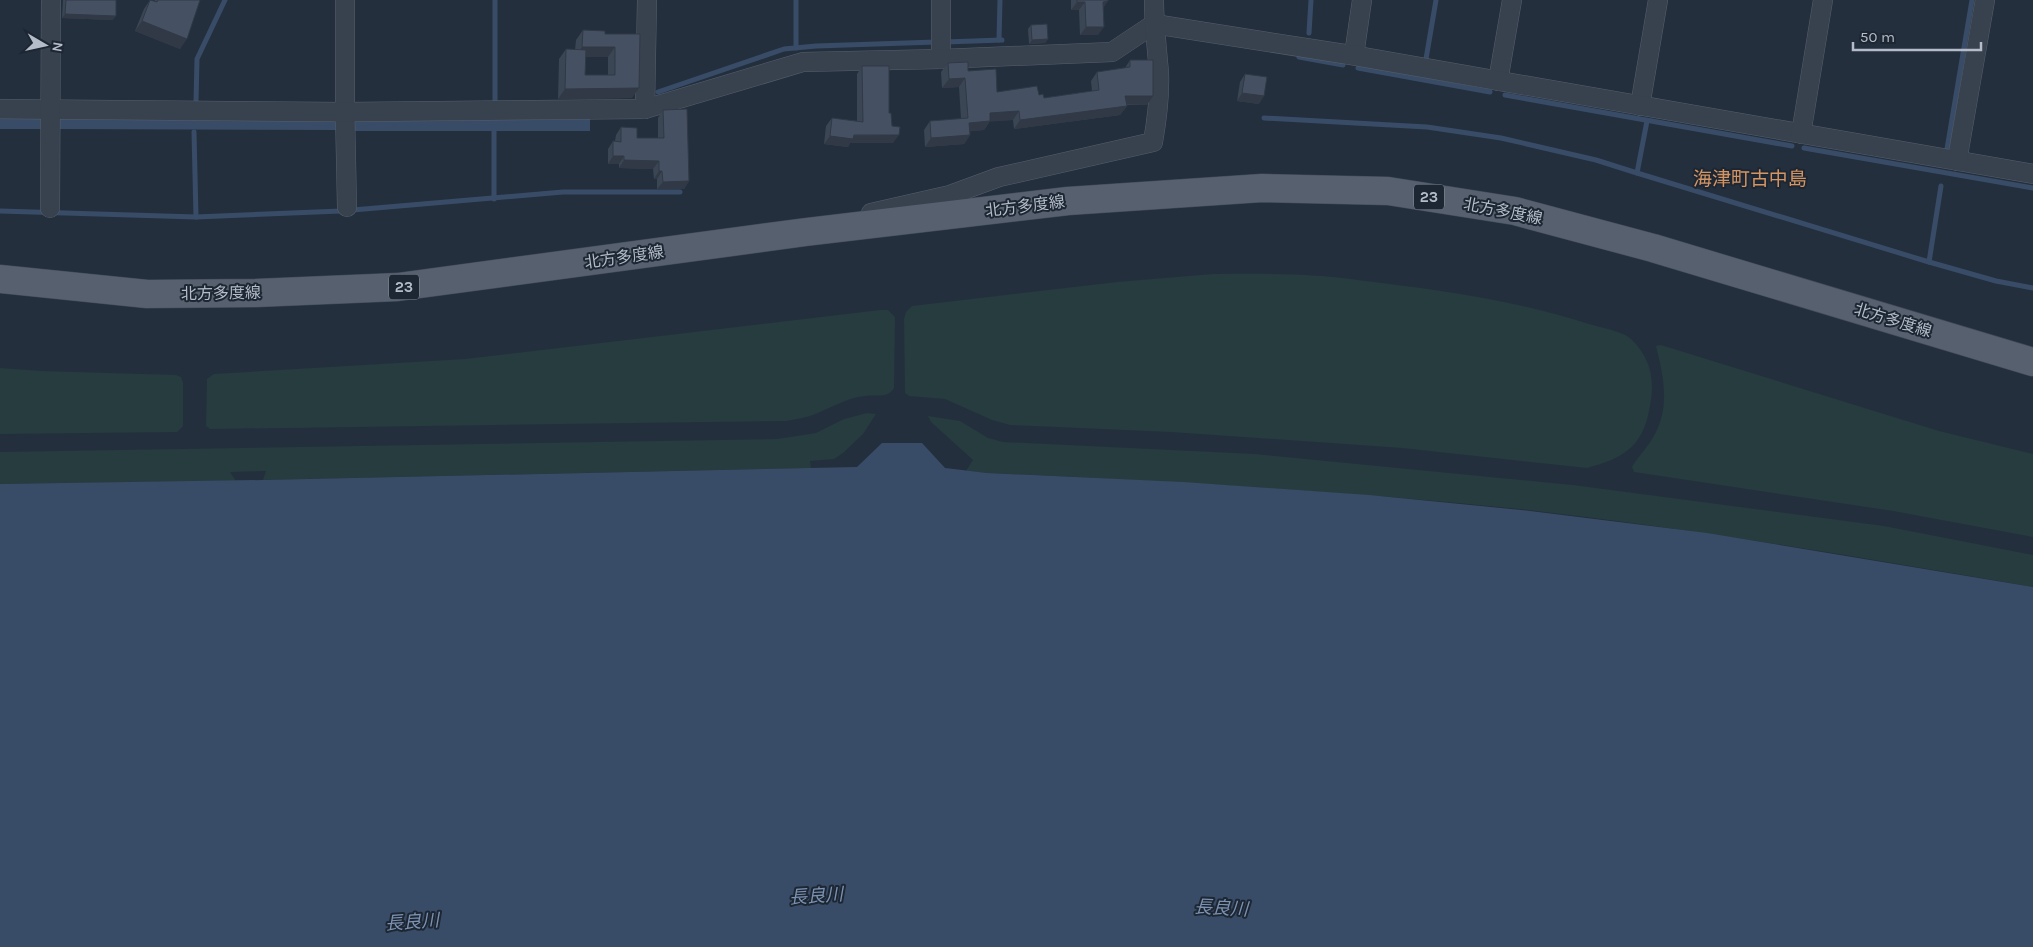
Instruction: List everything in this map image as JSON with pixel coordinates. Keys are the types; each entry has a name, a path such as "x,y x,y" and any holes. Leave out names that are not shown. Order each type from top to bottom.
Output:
{"main road":[{"name":"北方多度線","path":"0,279 146,294 256,293 398,288 806,232 1068,201 1262,188 1388,191 1515,211 1653,248 2033,362"}],"street":[{"path":"50,208 51,0"},
{"path":"345,0 344,112 347,207"},
{"path":"645,109 647,0"},
{"path":"941,48 942,0"},
{"path":"806,232 841,220 950,195 999,177 1153,142 1158,116 1159,74 1154,24 1154,0"},
{"path":"1354,55 1362,0"},
{"path":"1498,81 1512,0"},
{"path":"1640,106 1658,0"},
{"path":"1801,134 1824,0"},
{"path":"1957,161 1985,0"},
{"path":"0,109 344,112 645,109 803,62 941,48 1112,52 1154,24 1354,55 2033,174"}],"green space":[{"path":"1213,274 1308,275 1421,288 1518,305 1618,332 1631,339 1644,355 1648,364 1652,391 1646,424 1635,443 1620,456 1587,468 1402,448 1171,432 1010,425 992,420 945,399 909,396 905,393 904,319 906,312 912,306 1117,282"},
{"path":"888,310 895,317 894,388 892,391 885,395 851,399 813,415 786,421 210,429 206,426 207,379 214,374 465,359"},
{"path":"1661,345 1939,431 2033,454 2033,537 1893,511 1634,472 1632,467 1654,437 1663,411 1663,379 1656,346"},
{"path":"0,368 176,375 181,377 183,383 183,426 177,432 0,434"},
{"path":"867,413 876,414 863,434 834,459 810,461 811,468 263,480 266,471 230,472 236,481 0,484 0,452 777,439 816,433 844,419"},
{"path":"928,416 960,421 988,438 1003,442 1255,454 1573,485 1884,526 2033,555 2033,587 1713,534 1520,509 1321,492 966,471 973,460 931,422"}],"water":[{"path":"0,116 43,116 45,129 0,129"},
{"path":"60,116 338,118 339,130 57,129"},
{"path":"355,118 590,118 590,131 353,131"},
{"name":"長良川","path":"882,443 922,443 945,468 987,473 1183,482 1369,495 1521,510 1707,533 2033,587 2033,947 0,947 0,484 857,467"}],"building":[{"path":"66,0 116,0 116,16 65,14"},
{"path":"150,0 157,2 158,0 200,0 187,39 142,21"},
{"path":"1077,0 1108,0 1103,2 1104,27 1086,27 1085,2 1077,2"},
{"path":"1047,24 1048,39 1032,40 1031,25"},
{"path":"583,30 605,31 605,34 640,34 639,88 565,89 566,49 586,50 585,75 615,75 615,47 582,47"},
{"path":"1130,60 1153,60 1153,96 1125,96 1127,106 1020,120 1019,111 990,113 990,121 969,123 970,135 931,138 930,121 968,118 965,78 949,79 948,63 968,62 968,71 996,69 997,92 1037,86 1039,95 1043,94 1044,98 1099,90 1097,72 1130,67"},
{"path":"862,66 889,66 889,113 891,113 892,126 900,127 899,135 854,135 853,139 830,136 832,118 863,122"},
{"path":"1245,74 1267,77 1264,96 1242,93"},
{"path":"687,109 689,181 663,182 662,171 659,171 659,161 624,160 624,156 613,156 613,141 621,142 621,127 637,128 637,138 664,138 663,110"}],"waterway":[{"path":"196,101 197,59 225,0"},
{"path":"495,0 495,103"},
{"path":"796,0 796,48"},
{"path":"999,40 1000,0"},
{"path":"1309,33 1311,0"},
{"path":"1426,59 1436,0"},
{"path":"1947,149 1972,0"},
{"path":"945,42 1002,40"},
{"path":"658,92 784,49 816,46 936,42"},
{"path":"1299,57 1343,65"},
{"path":"1358,68 1490,92"},
{"path":"1505,95 1792,146"},
{"path":"1264,118 1427,127 1501,138 1596,160 1637,173 1647,121"},
{"path":"494,124 494,199"},
{"path":"194,132 196,217"},
{"path":"1804,148 2033,188"},
{"path":"1637,173 1929,262 1941,186"},
{"path":"0,211 196,217 341,211 563,192 680,192"},
{"path":"1929,262 1996,281 2033,288"}],"district":[{"name":"海津町古中島","path":"1750,179"}]}
